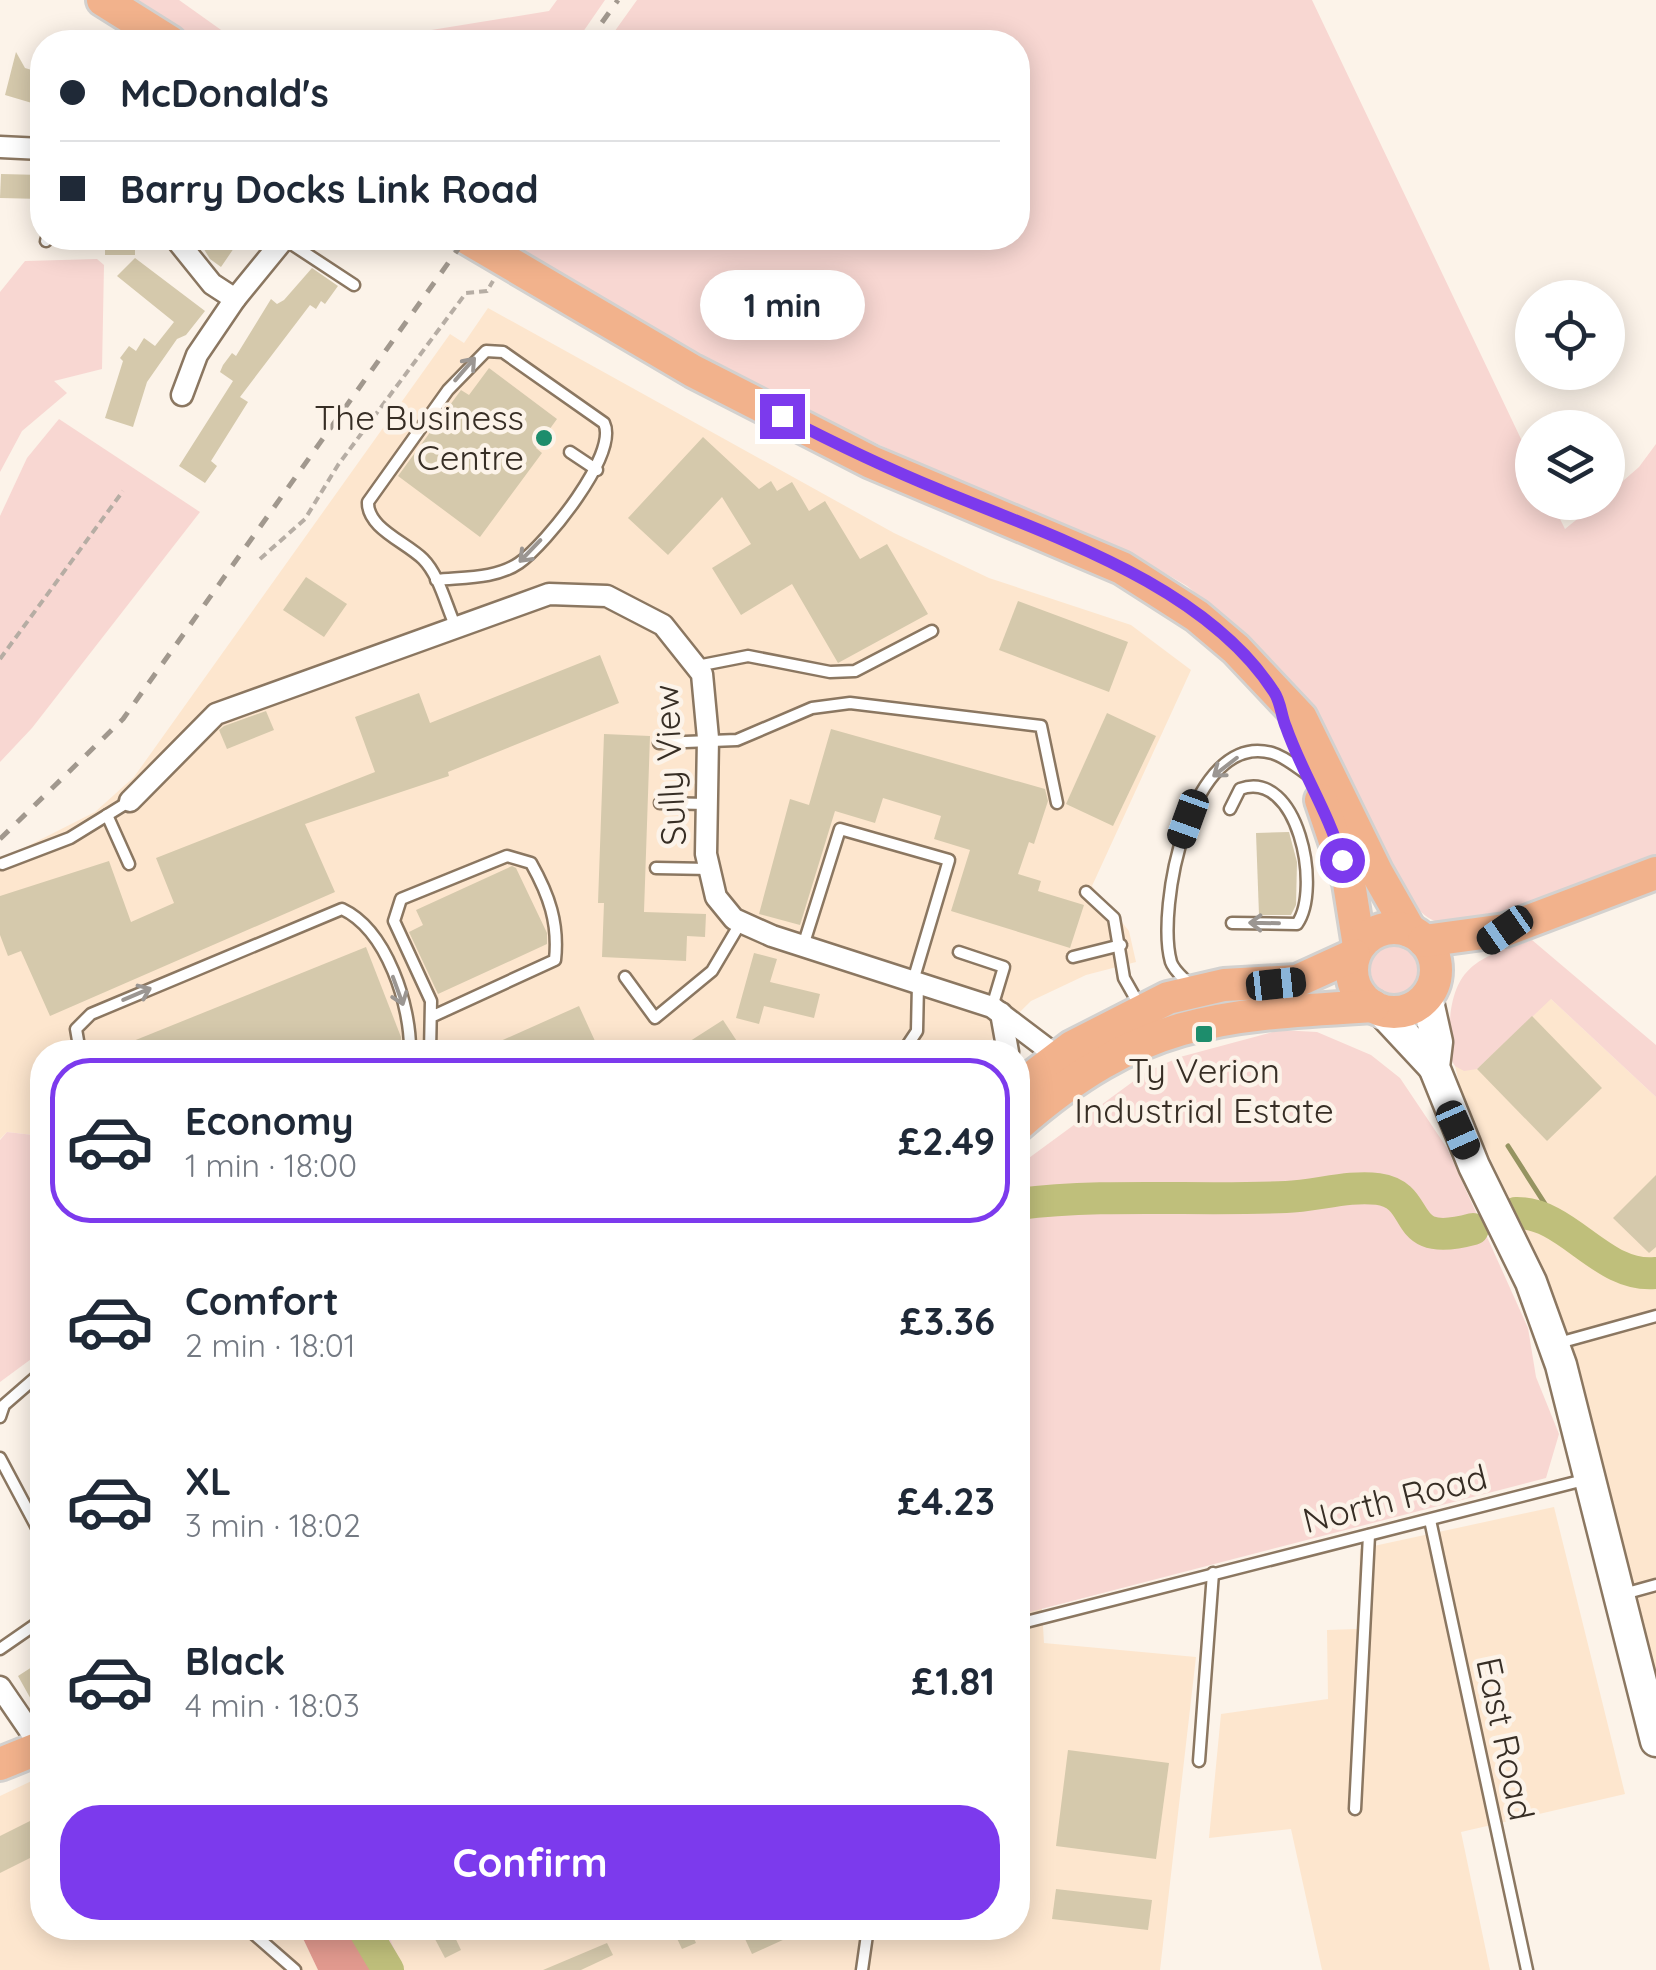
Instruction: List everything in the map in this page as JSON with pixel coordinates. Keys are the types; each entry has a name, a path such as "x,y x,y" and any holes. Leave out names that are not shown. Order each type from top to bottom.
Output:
{"main road":[{"path":"103,0 151,30"},
{"path":"488,251 692,371 872,462 1122,568 1197,616 1246,659 1313,736 1376,873 1434,957 1434,1067"},
{"path":"1277,695 1286,729 1336,837 1357,951 1355,985 1434,1067 1474,1166 1531,1282 1554,1345 1620,1596 1641,1660 1656,1741"},
{"path":"1030,1078 1057,1056 1141,1009 1194,990 1298,981 1357,951 1376,932 1417,936 1505,930 1656,873"},
{"path":"1030,1116 1090,1070 1148,1038 1203,1022 1279,1011 1376,1007 1406,1010 1505,930"},
{"path":"0,1764 30,1752"}],"street":[{"path":"0,146 30,148"},
{"path":"185,250 212,284 235,299"},
{"path":"182,395 197,354 274,250"},
{"name":"Sully View","path":"130,801 216,714 549,594 607,596 663,625 702,674 708,738 710,870 716,897 742,922"},
{"path":"742,922 997,1010 1070,1065 1090,1070"},
{"path":"997,1010 1005,1040"},
{"path":"0,1687 30,1730"}],"lane":[{"path":"301,250 354,286"},
{"path":"436,580 499,572 520,562 597,470 609,440 604,423 504,352 486,350 477,356 368,502 374,521 425,560 455,626"},
{"path":"570,452 597,470"},
{"path":"696,666 748,656 830,672 855,670 932,630"},
{"path":"660,743 708,738 738,740 812,708 850,703 1042,726 1056,803"},
{"path":"1194,990 1172,966 1167,932 1181,838 1204,787 1223,766 1244,754 1270,752 1311,777"},
{"path":"1230,810 1240,789 1263,785 1292,818 1305,853 1304,914 1297,924 1232,923"},
{"path":"2,864 70,838 130,801"},
{"path":"660,803 707,804"},
{"path":"106,814 129,864"},
{"path":"803,946 840,829 949,860 916,982 917,1031 911,1040"},
{"path":"430,1040 431,1001 394,921 401,899 507,856 532,863 546,890 558,931 555,960 431,1017"},
{"path":"656,868 710,870"},
{"path":"1086,892 1114,918 1124,978 1141,1009"},
{"path":"78,1040 76,1029 91,1014 342,908 374,936 400,990 410,1040"},
{"path":"625,977 655,1018 712,971 742,922"},
{"path":"1072,957 1121,944"},
{"path":"959,952 1004,967 997,1010"},
{"path":"1554,1345 1656,1316"},
{"path":"0,1417 4,1405 30,1382"},
{"path":"0,1458 30,1514"},
{"name":"North Road","path":"1030,1621 1591,1478"},
{"name":"East Road","path":"1430,1520 1528,1970"},
{"path":"1356,1809 1369,1535"},
{"path":"1199,1761 1212,1574"},
{"path":"1620,1596 1656,1585"},
{"path":"0,1649 30,1628"},
{"path":"261,1940 295,1970"},
{"path":"862,1970 866,1940"}],"path":[{"path":"260,559 305,519 338,465 466,293 487,292 488,251"},
{"path":"0,659 124,491"}],"shaded area":[{"path":"120,0 179,0 221,30 168,30"},
{"path":"557,0 605,0 584,30 431,30 549,11"},
{"path":"637,0 1312,0 1515,426 1515,520 1560,520 1565,529 1576,520 1625,520 1625,479 1656,444 1656,863 1514,913 1458,924 1431,919 1414,904 1398,876 1391,879 1288,685 1236,627 1187,586 1130,553 922,465 744,381 515,250 1030,250 1030,30 616,30"},
{"path":"97,259 104,265 102,369 54,381 67,393 22,431 0,472 0,292 25,261"},
{"path":"488,308 894,533 989,578 1131,625 1191,670 1092,886 1129,931 1136,962 1086,975 1031,1001 991,1040 30,1040 30,1135 7,1132 0,1139 0,860 95,812 134,777 450,334 464,343"},
{"path":"59,419 200,512 32,728 0,762 0,516 27,458"},
{"path":"1532,940 1656,1045 1656,1097 1551,999 1477,1069 1464,1071 1455,1066 1449,1038 1458,985 1486,957"},
{"path":"1394,942 1412,950 1420,968 1412,986 1394,994 1376,986 1368,968 1376,950"},
{"path":"1550,998 1656,1097 1656,1700 1568,1353 1511,1202 1464,1103 1455,1066 1477,1069"},
{"path":"1280,1030 1317,1032 1371,1055 1400,1078 1447,1148 1528,1328 1536,1377 1559,1434 1546,1478 1030,1612 1030,1157 1146,1072 1180,1057"},
{"path":"7,1132 30,1135 30,1360 0,1382 0,1140"},
{"path":"1554,1507 1625,1794 1461,1832 1490,1970 1322,1970 1291,1829 1209,1838 1221,1714 1328,1699 1327,1630 1357,1629 1360,1549"},
{"path":"1041,1595 1044,1643 1196,1657 1160,1970 403,1970 391,1940 1030,1940 1030,1599"},
{"path":"30,1782 30,1940 304,1940 318,1970 0,1970 0,1796"},
{"path":"304,1940 370,1940 388,1970 318,1970"},
{"path":"370,1940 391,1940 403,1970 388,1970"}],"building":[{"path":"16,52 30,69 30,102 5,95"},
{"path":"1,174 30,175 30,199 0,198"},
{"path":"105,250 135,250 135,255 105,255"},
{"path":"204,250 233,250 221,267"},
{"path":"135,258 205,311 186,335 177,339 147,382 133,427 105,418 123,361 120,358 129,346 136,351 144,338 155,346 174,322 117,276"},
{"path":"312,268 338,286 325,304 321,301 316,309 310,305 240,397 248,402 211,461 217,466 205,483 179,466 233,381 220,372 223,365 232,353 236,356 271,299 277,304 284,300"},
{"path":"489,368 557,419 536,448 542,453 480,537 398,476 461,390 469,395"},
{"path":"703,437 759,489 771,481 777,491 792,482 809,511 825,501 860,559 887,544 928,614 838,663 792,584 741,615 712,568 751,544 722,497 668,555 628,518"},
{"path":"306,577 347,604 324,637 283,610"},
{"path":"1018,601 1128,642 1109,692 999,650"},
{"path":"600,655 619,703 448,772 449,776 305,824 335,892 50,1016 21,951 8,956 0,935 0,896 109,861 131,922 174,903 156,858 375,772 355,717 419,693 430,723"},
{"path":"266,711 274,730 227,749 219,730"},
{"path":"1107,713 1156,736 1113,826 1066,804"},
{"path":"831,729 1045,789 1048,801 1034,844 1029,842 1018,874 1041,881 1038,891 1084,905 1070,948 951,911 970,850 934,839 941,816 883,798 875,823 835,811 800,925 759,914 790,799 809,805"},
{"path":"604,734 650,736 644,912 706,914 705,937 687,936 686,961 602,957 604,903 598,903"},
{"path":"1289,832 1297,862 1296,905 1291,915 1259,915 1256,833"},
{"path":"512,866 547,933 547,944 438,994 409,932 423,925 416,910"},
{"path":"366,947 401,1037 401,1040 136,1040"},
{"path":"754,953 777,959 770,982 820,994 814,1018 764,1006 759,1024 736,1018"},
{"path":"579,1006 595,1040 503,1040"},
{"path":"1532,1016 1602,1088 1547,1141 1477,1069"},
{"path":"723,1020 736,1040 692,1040"},
{"path":"1656,1175 1656,1247 1649,1253 1613,1218"},
{"path":"30,1668 30,1698 18,1676"},
{"path":"1068,1750 1169,1763 1156,1859 1056,1846"},
{"path":"30,1821 30,1858 0,1873 0,1836"},
{"path":"1056,1889 1152,1900 1148,1930 1052,1919"},
{"path":"436,1940 456,1940 461,1950 445,1958"},
{"path":"678,1940 695,1940 696,1943 682,1949"},
{"path":"746,1940 783,1940 752,1954"},
{"path":"607,1943 613,1955 581,1970 543,1970"}],"waterway":[{"path":"1508,1146 1563,1232"},
{"path":"1030,1203 1286,1197 1367,1188 1393,1194 1432,1233 1473,1229"},
{"path":"1516,1213 1552,1223 1619,1266 1656,1273"},
{"path":"370,1940 388,1970"}],"railway":[{"path":"597,30 618,0"},
{"path":"0,839 123,719 457,250"}],"place":[{"name":"The Business Centre","path":"544,438"},
{"name":"Ty Verion Industrial Estate","path":"1204,1034"}],"route":[{"path":"782,416 872,462 1122,568 1197,616 1236,649 1277,695 1286,729 1311,777 1342,860"}]}
